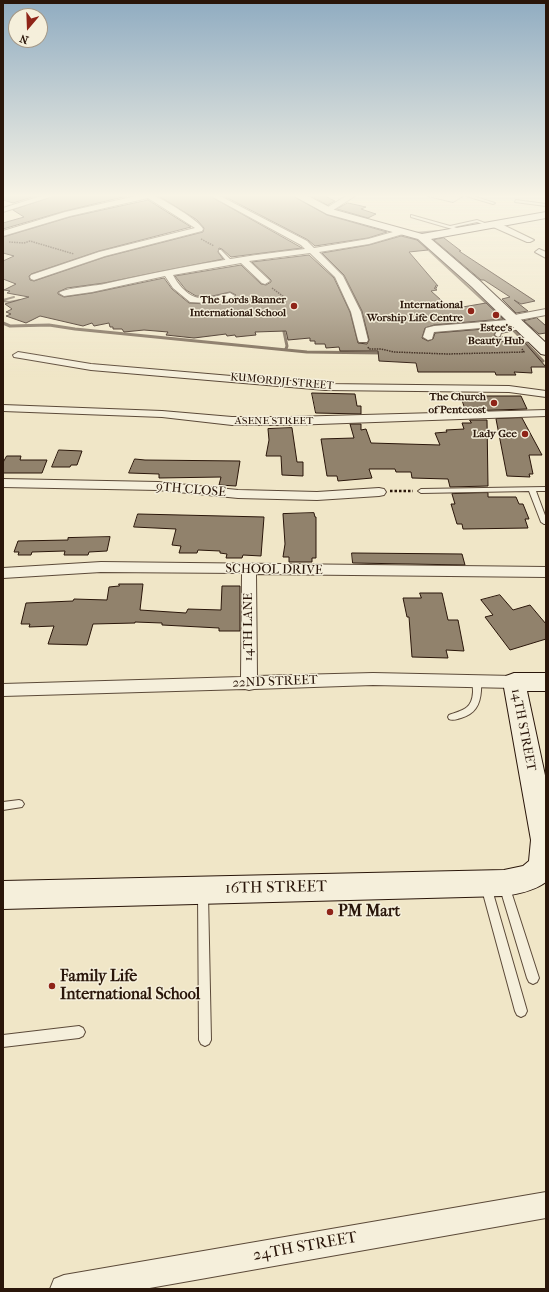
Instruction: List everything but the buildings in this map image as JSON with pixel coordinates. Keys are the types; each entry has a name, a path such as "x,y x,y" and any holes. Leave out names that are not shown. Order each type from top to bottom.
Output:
{"street":[{"path":"34,277 97,256"},
{"path":"64,293 92,289 168,273 268,256"},
{"path":"317,256 339,276 356,312 363,340"},
{"path":"444,256 517,322 546,351"},
{"path":"243,260 265,280"},
{"path":"168,273 171,280 180,292 193,300 208,300 230,296"},
{"path":"428,337 430,330 434,329 517,322 546,312"},
{"name":"KUMORDJI STREET","path":"18,355 105,369 242,379 325,387 509,389 546,394"},
{"name":"ASENE STREET","path":"3,408 162,414 232,421 290,421 546,413"},
{"name":"9TH CLOSE","path":"3,483 158,486 238,494 317,496 379,492"},
{"name":"SCHOOL DRIVE","path":"3,573 100,567 249,570 546,572"},
{"name":"14TH LANE","path":"249,570 249,684"},
{"name":"22ND STREET","path":"3,690 249,684 373,679 546,682"},
{"name":"14TH STREET","path":"514,682 545,840 543,871"},
{"name":"16TH STREET","path":"3,894 494,883 521,880 543,871"},
{"name":"24TH STREET","path":"64,1289 546,1205"}],"lane":[{"path":"225,256 230,262"},
{"path":"498,335 499,332 517,322"},
{"path":"503,339 511,341 535,339"},
{"path":"532,489 544,522"},
{"path":"421,491 546,489"},
{"path":"452,717 467,712 475,705 477,701 478,681"},
{"path":"3,806 19,804"},
{"path":"494,883 533,978"},
{"path":"494,883 521,1011"},
{"path":"203,889 205,1040"},
{"path":"3,1041 79,1032"}],"path":[{"path":"84,256 90,258"},
{"path":"265,280 269,286 284,297"},
{"path":"363,340 369,349 381,349 394,352 441,354 460,352 477,353"},
{"path":"379,492 421,491"}],"waterway":[{"path":"435,256 500,316"},
{"path":"3,300 14,297"},
{"path":"3,301 9,302 20,300"},
{"path":"500,316 543,361"},
{"path":"3,323 10,326 49,325 75,329 307,352 383,353"},
{"path":"283,327 287,346 286,349"}],"place":[{"name":"The Lords Banner International School","path":"294,306"},
{"name":"International Worship Life Centre","path":"471,311"},
{"name":"Estee's Beauty Hub","path":"496,315"},
{"name":"The Church of Pentecost","path":"494,403"},
{"name":"Lady Gee","path":"525,434"},
{"name":"PM Mart","path":"330,912"},
{"name":"Family Life International School","path":"52,986"}]}
